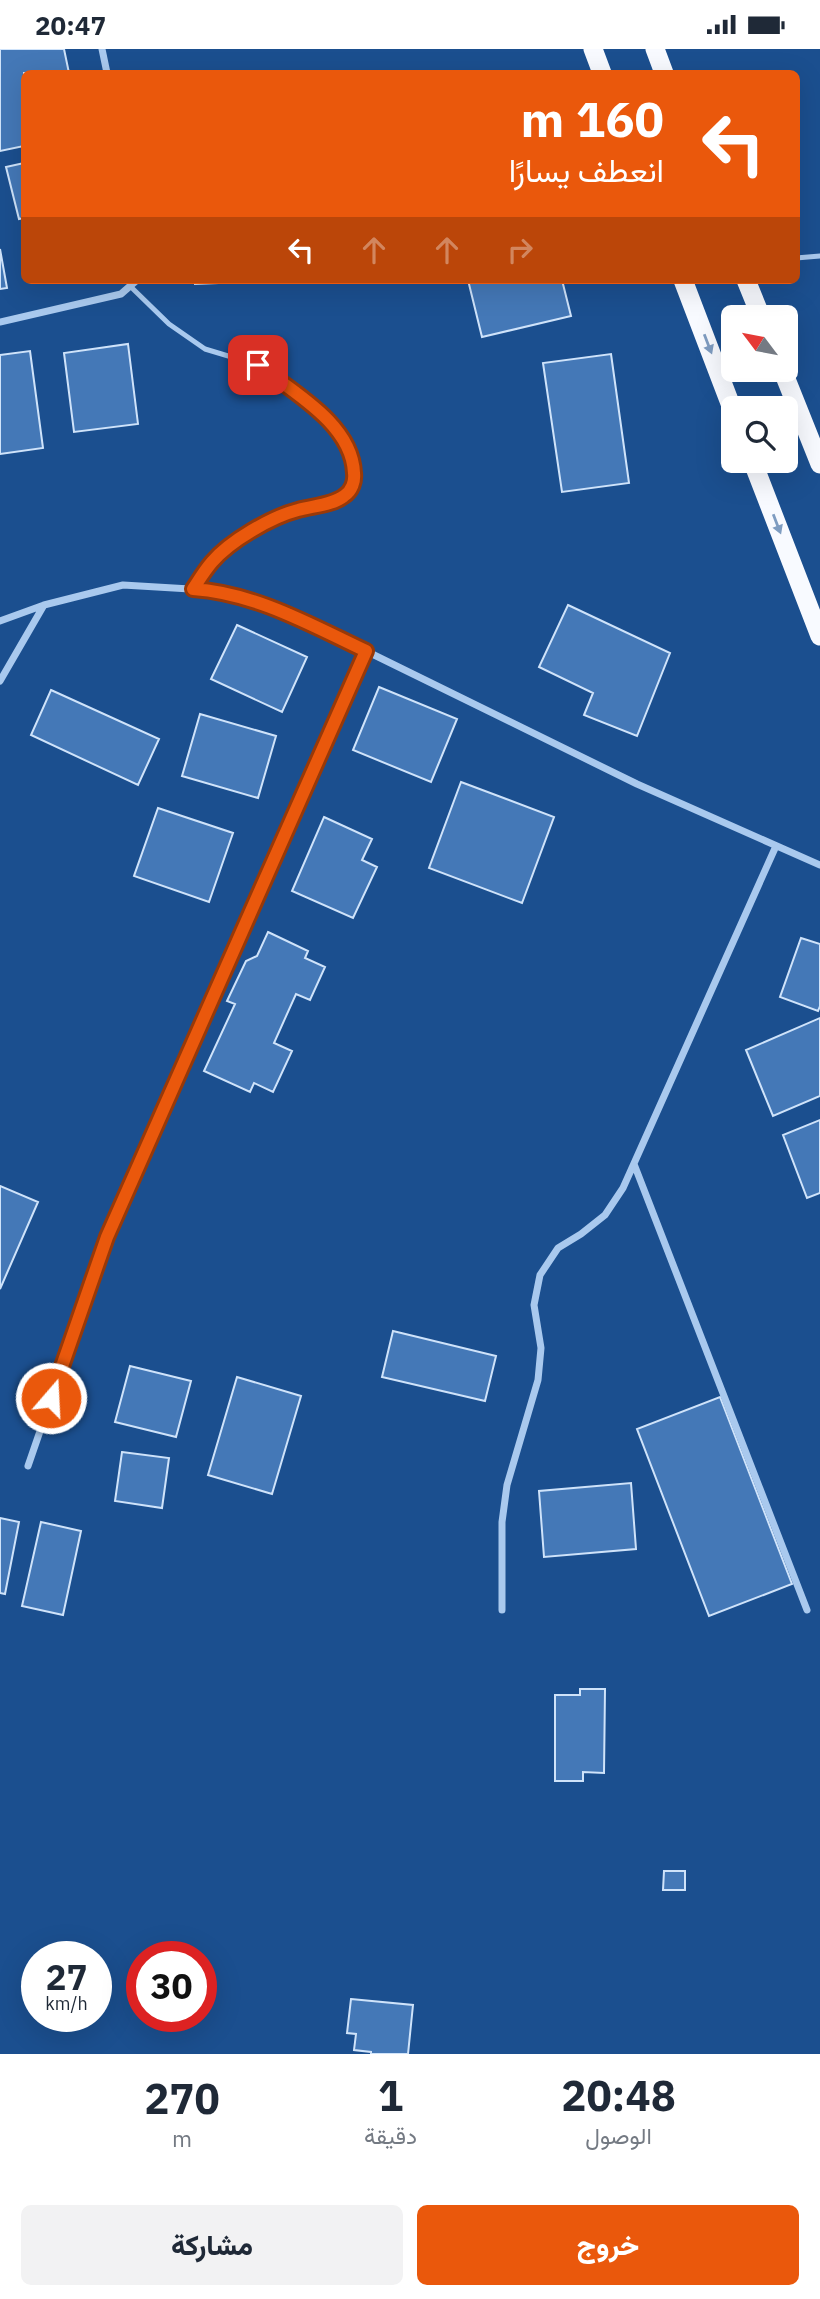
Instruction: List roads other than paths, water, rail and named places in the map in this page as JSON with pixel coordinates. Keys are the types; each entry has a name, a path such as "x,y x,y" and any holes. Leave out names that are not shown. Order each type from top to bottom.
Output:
{"highway":[{"path":"593,49 601,70"},
{"path":"655,49 663,70"},
{"path":"685,284 727,396"},
{"path":"748,284 756,305"},
{"path":"787,382 820,464"},
{"path":"757,473 820,636"}],"street":[{"path":"102,49 106,70"},
{"path":"0,322 108,298 121,294 134,284"},
{"path":"0,621 44,605 123,585 206,590 267,605 637,784 820,865"},
{"path":"0,681 44,605"},
{"path":"28,1466 107,1237 366,651"},
{"path":"502,1610 502,1522 508,1485 538,1380 541,1347 534,1305 540,1275 558,1248 605,1215 623,1188 776,846"},
{"path":"634,1164 807,1610"}],"lane":[{"path":"800,258 820,256"},
{"path":"131,287 169,324 205,349 258,365 330,421 345,438 353,457 355,477 351,489 343,498 294,510 266,523 213,561 193,589"}]}
